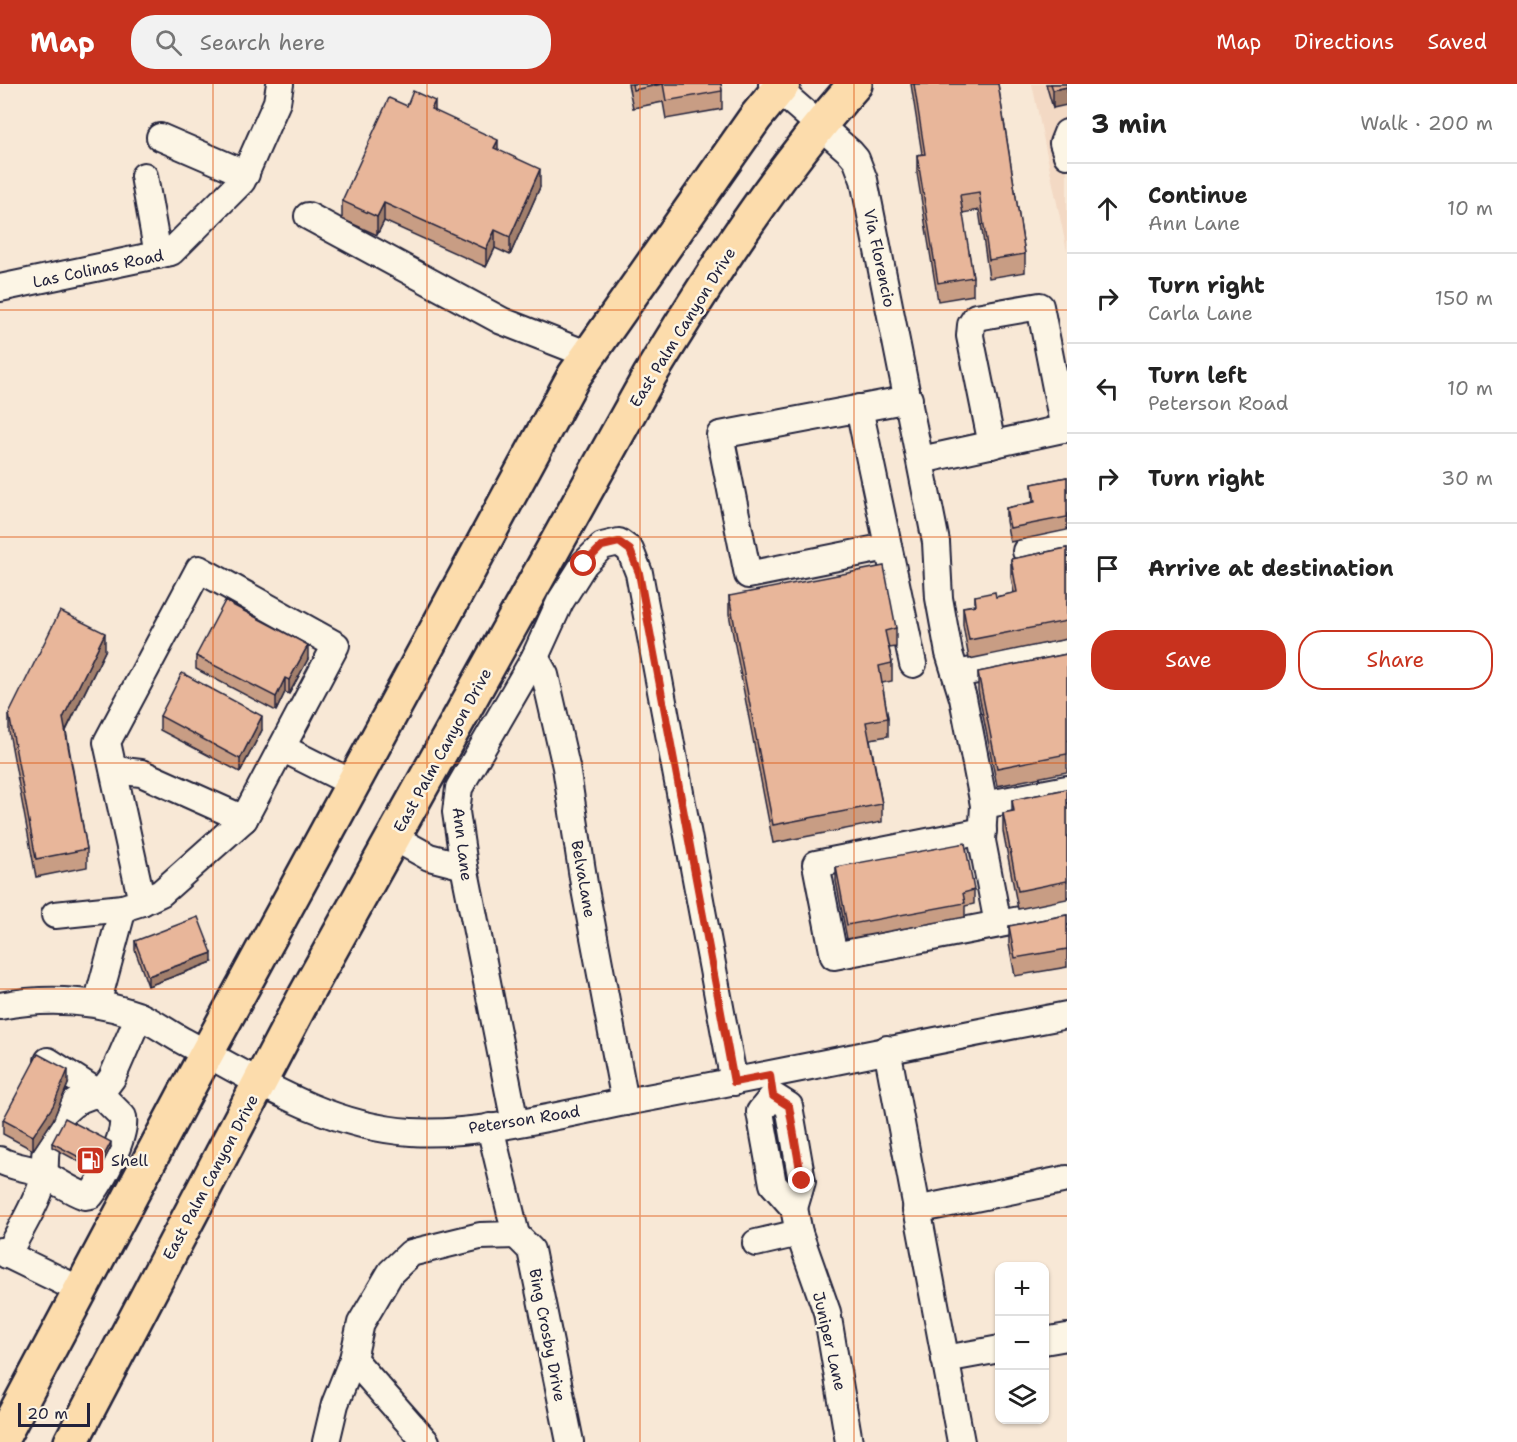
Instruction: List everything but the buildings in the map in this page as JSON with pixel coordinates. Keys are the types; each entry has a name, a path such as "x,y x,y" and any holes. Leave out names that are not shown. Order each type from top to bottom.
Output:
{"main road":[{"name":"East Palm Canyon Drive","path":"71,1442 260,1082 393,837 650,375 701,291 785,167 855,84"},
{"path":"0,1442 206,1054 574,376 778,86"}],"street":[{"name":"Las Colinas Road","path":"0,288 171,252 242,181 277,102 280,84"},
{"name":"Via Florencio","path":"778,86 856,159 864,180 936,542 939,598 963,698 984,805 983,831 998,924"},
{"path":"1067,133 1063,143 1067,155"},
{"path":"160,137 246,174"},
{"path":"144,176 158,255"},
{"path":"308,216 502,321 589,355"},
{"path":"921,460 992,445 1065,428 1040,306 976,317 971,325 970,336 992,445"},
{"path":"887,547 748,575 720,435 909,399"},
{"path":"859,408 913,664"},
{"name":"Ann Lane","path":"515,1123 464,866 456,813 459,788 535,657 560,602 584,564 602,546 619,542 630,550 639,573 734,1082"},
{"path":"1026,551 1067,543"},
{"path":"55,915 132,905 161,893 244,819 336,645 199,569 107,742 114,770 132,905 97,1004"},
{"path":"956,674 1067,653"},
{"name":"BelvaLane","path":"535,657 545,675 566,767 584,884 625,1102"},
{"path":"282,748 354,783"},
{"path":"114,770 141,773 244,819"},
{"path":"984,805 1067,789"},
{"path":"983,831 816,864 834,956 1067,911"},
{"path":"393,837 429,857 464,866"},
{"name":"Peterson Road","path":"0,1006 30,1000 70,1000 97,1004 139,1016 302,1104 372,1126 412,1132 490,1127 734,1082 771,1085 887,1049 1067,1015"},
{"path":"80,1290 4,1253 43,1181 46,1146 53,1128 64,1112 81,1097 100,1094 112,1078 139,1016"},
{"path":"887,1049 961,1442"},
{"path":"0,1160 12,1167 28,1168 44,1174 85,1196 91,1195 107,1167 124,1122 123,1117 100,1094 48,1061"},
{"name":"Juniper Lane","path":"771,1085 760,1112 773,1184 794,1208 799,1233 827,1312 849,1442"},
{"path":"326,1442 335,1404 353,1359 361,1323 391,1272 411,1253 480,1236 516,1235 490,1127"},
{"path":"916,1210 1067,1179"},
{"path":"756,1242 799,1233"},
{"name":"Bing Crosby Drive","path":"516,1235 531,1250 570,1442"},
{"path":"1049,1340 1067,1337"},
{"path":"945,1359 995,1350"},
{"path":"353,1359 426,1442"}],"shaded area":[{"path":"1032,84 1067,84 1067,251"}],"place":[{"name":"Shell","path":"90,1160"}],"route":[{"path":"584,564 602,546 619,542 630,550 639,573 674,750 691,855 734,1082 770,1075 773,1096 789,1106 802,1181"}]}
